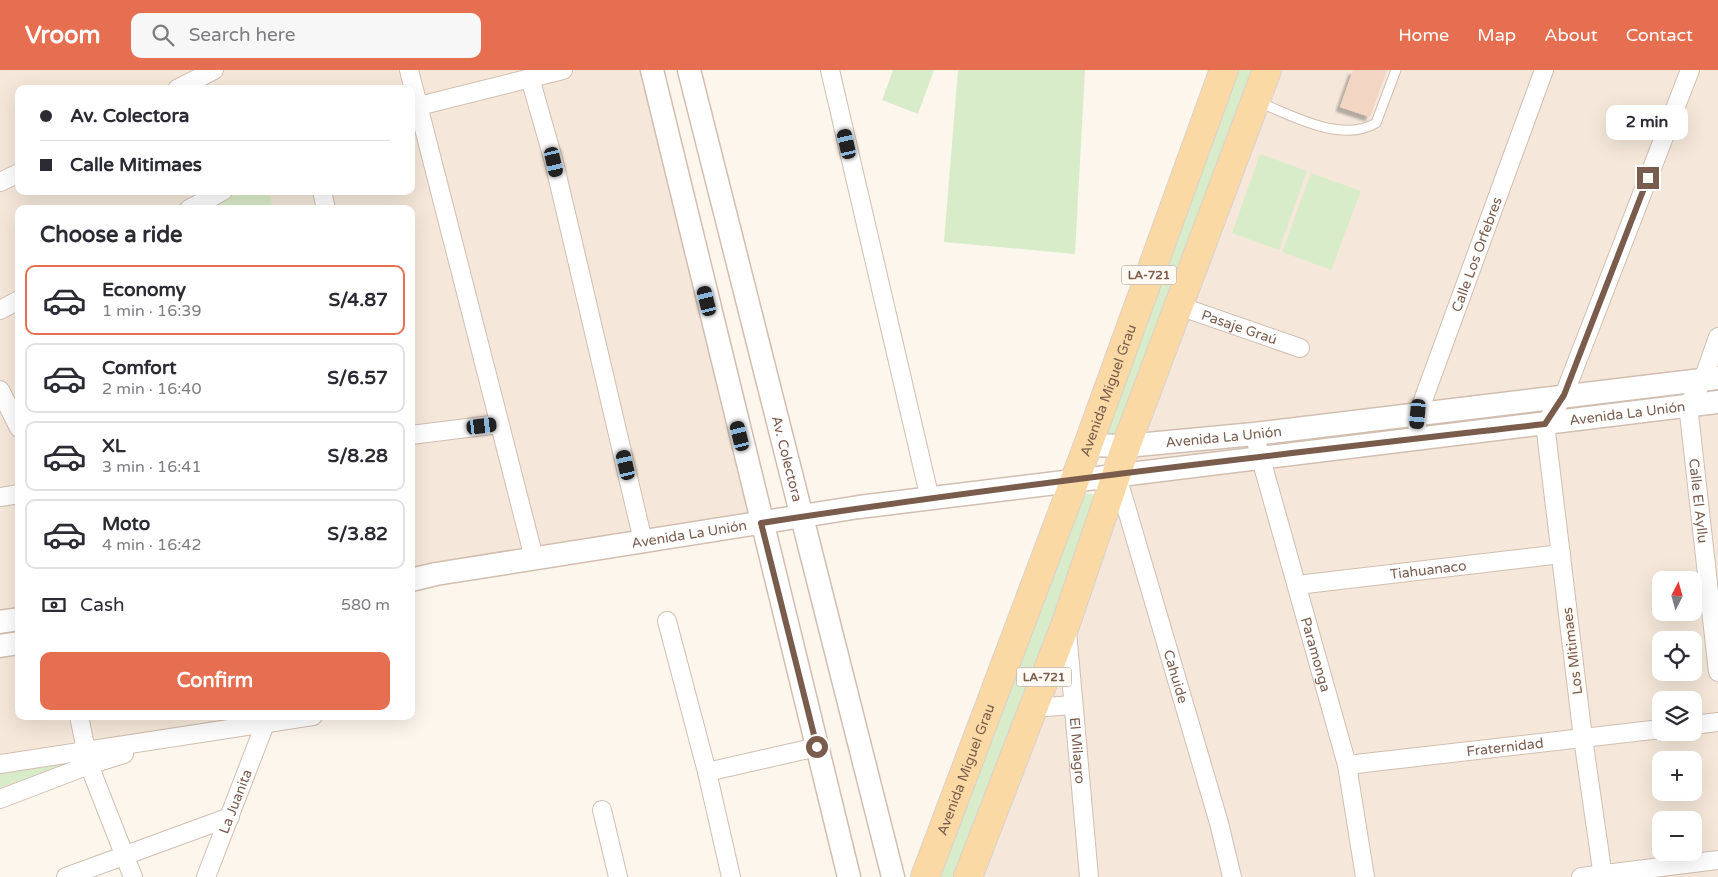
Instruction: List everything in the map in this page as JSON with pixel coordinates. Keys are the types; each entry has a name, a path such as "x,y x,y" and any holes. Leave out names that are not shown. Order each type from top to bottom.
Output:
{"main road":[{"name":"Avenida Miguel Grau","path":"925,877 1088,445 1224,70"},
{"name":"LA-721","path":"968,877 1066,623 1126,446 1267,70"}],"street":[{"path":"185,85 214,70"},
{"path":"409,70 411,85"},
{"path":"415,107 563,70"},
{"path":"652,70 761,523 849,877"},
{"name":"Av. Colectora","path":"689,70 893,877"},
{"path":"830,70 930,498"},
{"name":"Calle Los Orfebres","path":"1416,439 1418,414 1544,70"},
{"path":"1545,424 1564,395 1690,70"},
{"path":"530,78 554,162 644,541"},
{"path":"415,111 534,558"},
{"path":"0,182 15,175"},
{"path":"197,205 215,195"},
{"path":"0,310 15,302"},
{"name":"Pasaje Graú","path":"1178,306 1300,348"},
{"path":"1688,405 1710,379 1718,337"},
{"name":"Avenida La Unión","path":"1088,445 1126,446 1254,434 1564,395 1710,379"},
{"path":"0,390 15,420"},
{"name":"Avenida La Unión","path":"415,579 534,558 930,498 1718,402"},
{"name":"Calle El Ayllu","path":"1688,405 1718,672"},
{"path":"415,434 499,424"},
{"name":"Los Mitimaes","path":"1545,424 1583,738 1602,876"},
{"name":"Paramonga","path":"1254,434 1347,766 1365,877"},
{"name":"Cahuide","path":"1117,476 1220,823 1232,877"},
{"path":"0,497 15,495"},
{"name":"Tiahuanaco","path":"1297,585 1561,554"},
{"name":"Avenida La Unión","path":"415,569 436,574"},
{"path":"0,622 15,620"},
{"path":"667,621 707,772 731,877"},
{"name":"El Milagro","path":"1066,623 1089,877"},
{"path":"0,646 15,644"},
{"path":"1032,708 1073,705"},
{"path":"80,720 87,758 133,877"},
{"path":"0,764 87,758 181,737 289,720"},
{"path":"1702,724 1718,722"},
{"name":"La Juanita","path":"206,877 265,724"},
{"name":"Fraternidad","path":"1347,766 1652,730"},
{"path":"707,772 817,747"},
{"path":"0,799 87,758"},
{"path":"602,810 618,877"},
{"path":"66,877 230,817"},
{"path":"1581,877 1718,861"}],"lane":[{"path":"1255,101 1330,128 1346,131 1366,129 1376,123 1396,70"}],"shaded area":[{"path":"0,70 641,70 748,515 415,576 415,205 15,205 15,720 225,720 0,754"},
{"path":"1273,70 1718,70 1718,877 968,877"}],"green space":[{"path":"893,70 934,70 918,114 882,100"},
{"path":"958,70 1085,70 1075,254 944,242"},
{"path":"1233,70 1261,70 1128,435 1104,437"},
{"path":"1260,154 1307,171 1279,250 1232,233"},
{"path":"1311,173 1361,191 1331,270 1282,252"},
{"path":"234,195 270,195 272,205 215,205"},
{"path":"1081,493 1092,494 1097,500 959,877 936,877"},
{"path":"69,763 0,788 0,773"}],"building":[{"path":"1353,70 1387,70 1370,117 1340,107"}],"route":[{"path":"817,747 761,523 859,508 1243,459 1545,424 1564,395 1648,178"}]}
